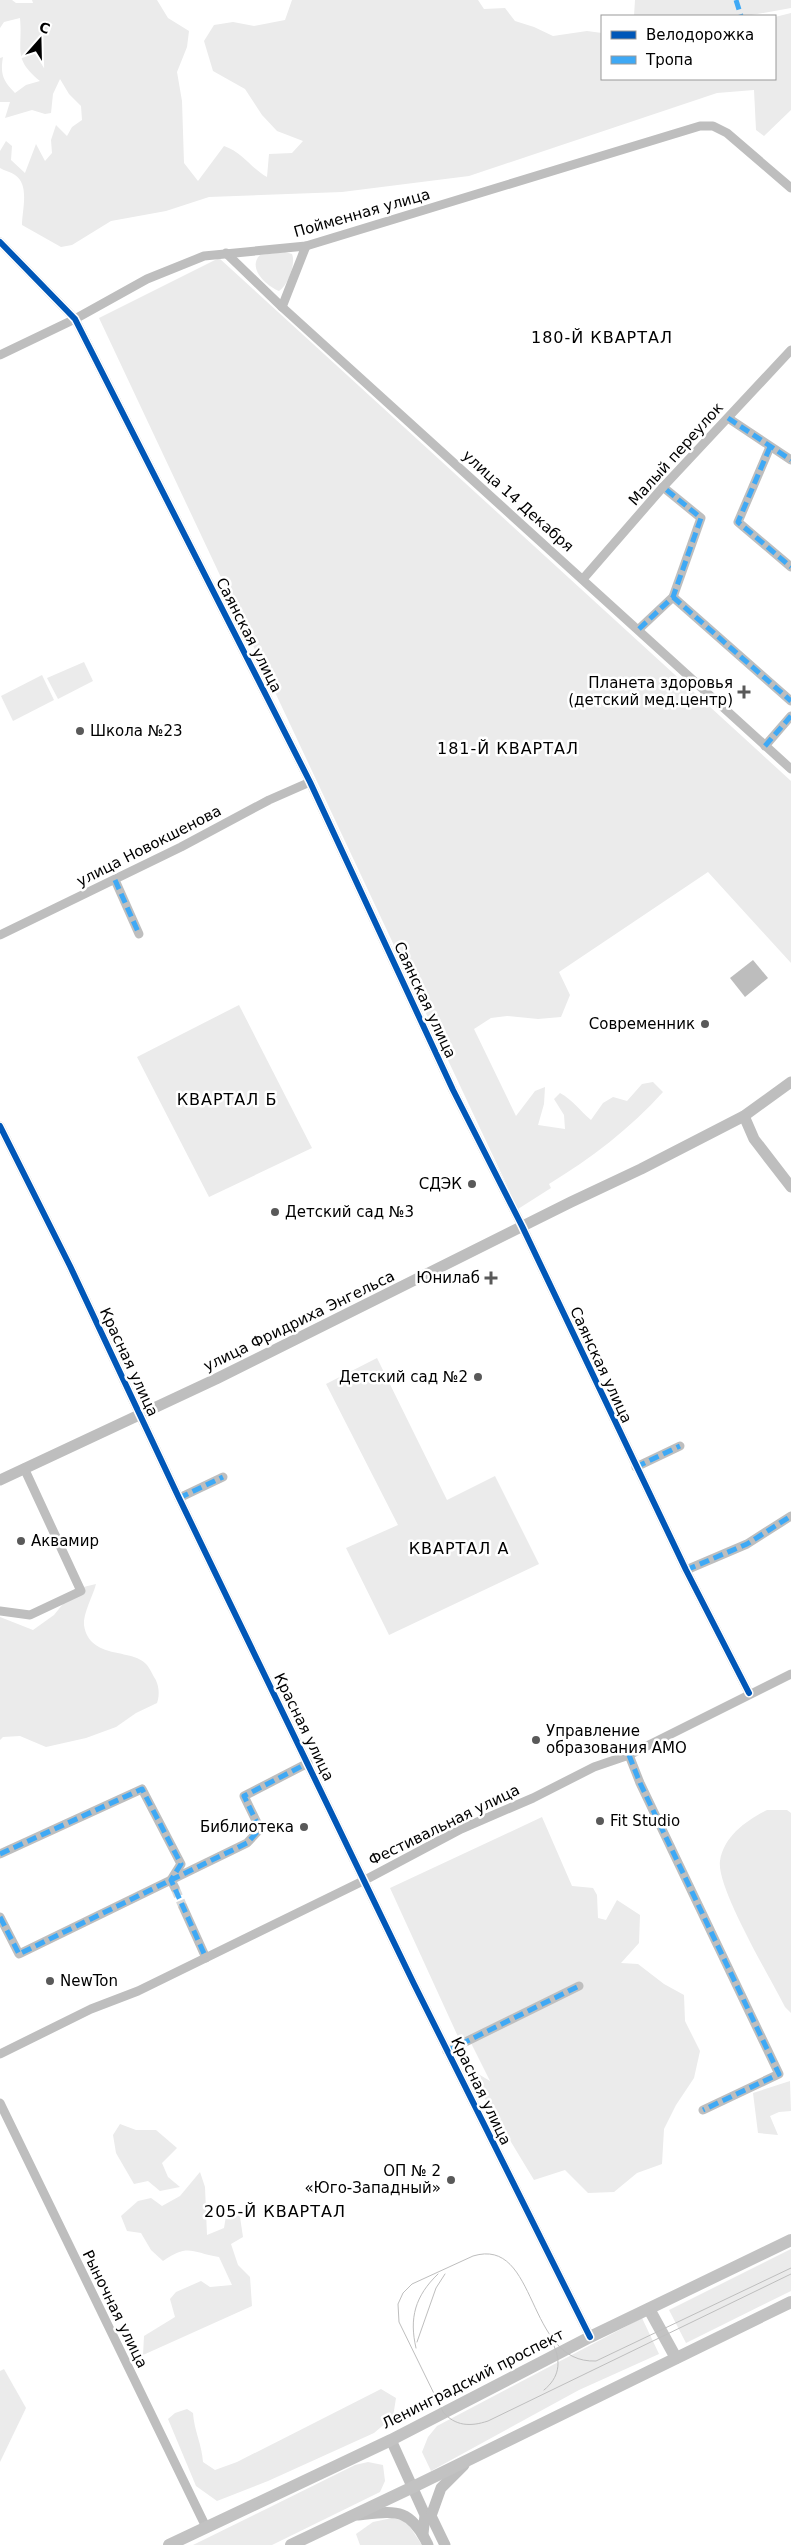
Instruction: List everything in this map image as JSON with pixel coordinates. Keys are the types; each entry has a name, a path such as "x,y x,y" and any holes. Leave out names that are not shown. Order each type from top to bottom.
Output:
{"main road":[{"name":"Ленинградский проспект","path":"169,2545 391,2440 590,2337 791,2240"},
{"path":"291,2545 791,2302"},
{"path":"649,2309 676,2358"}],"street":[{"name":"Пойменная улица","path":"0,355 75,319 147,279 204,256 306,246 700,126 713,126 727,134 791,188"},
{"name":"Саянская улица","path":"0,242 75,319 310,782 453,1090 522,1226 686,1570 749,1693"},
{"path":"282,307 306,246"},
{"name":"улица 14 Декабря","path":"226,253 282,307 639,629 791,769"},
{"name":"Малый переулок","path":"583,579 662,487 791,350"},
{"path":"728,418 791,460"},
{"path":"770,447 738,522 791,567"},
{"path":"639,629 673,597 701,518 662,487"},
{"path":"673,597 791,701"},
{"path":"765,746 791,716"},
{"name":"улица Новокшенова","path":"0,936 115,880 269,800 310,782"},
{"path":"115,880 139,934"},
{"name":"улица Фридриха Энгельса","path":"0,1480 141,1415 641,1169 744,1116 789,1089"},
{"path":"744,1116 754,1139 791,1187"},
{"name":"Красная улица","path":"0,1126 70,1266 179,1498 447,2051 590,2337"},
{"path":"636,1467 680,1446"},
{"path":"0,1611 30,1615 81,1591 24,1468"},
{"path":"179,1498 223,1477"},
{"path":"686,1570 748,1544 791,1516"},
{"name":"Фестивальная улица","path":"0,2054 90,2009 138,1991 206,1958 365,1880 461,1829 573,1779 594,1767 629,1755 749,1693 791,1674"},
{"path":"629,1755 640,1783 779,2074 703,2110"},
{"path":"0,1916 19,1954 173,1884 248,1843 260,1829 244,1796 308,1763"},
{"path":"0,1854 142,1789 181,1864 173,1884"},
{"path":"183,1906 206,1958"},
{"path":"447,2051 579,1986"},
{"name":"Рыночная улица","path":"0,2103 206,2528"},
{"path":"391,2440 413,2487 445,2545"},
{"path":"423,2534 428,2516 443,2484 476,2456"},
{"path":"354,2515 400,2513 411,2518 423,2534 428,2545"}],"shaded area":[{"path":"0,0 12,0 16,3 33,3 32,0 157,0 168,18 189,31 187,47 177,72 182,101 184,163 198,181 224,146 236,152 267,177 269,154 292,153 303,141 277,131 262,115 245,89 213,71 204,41 214,25 233,22 254,26 285,20 292,0 478,0 484,9 505,8 515,21 553,36 587,31 601,33 601,80 776,80 776,17 791,13 791,110 764,136 756,130 754,90 717,93 469,176 342,192 209,197 166,211 111,221 72,245 61,247 22,225 24,191 20,179 0,168 0,151 6,141 12,146 11,160 25,173 36,144 45,161 52,153 51,140 56,125 67,136 72,127 82,120 81,106 69,94 60,79 53,94 51,113 45,114 32,110 5,118 10,102 0,102 0,58 3,57 3,77 15,93 26,85 40,81 25,66 22,59 20,18 4,22 0,28"},
{"path":"635,0 791,0 791,8 752,15 634,15"},
{"path":"285,252 292,254 293,263 288,279 279,291 264,281 257,271 256,265 260,255"},
{"path":"219,258 791,781 791,963 708,872 559,972 570,995 561,1017 538,1019 507,1016 491,1018 474,1029 516,1116 535,1091 545,1087 544,1104 538,1125 565,1129 564,1115 554,1099 560,1093 573,1102 591,1120 603,1103 613,1097 627,1101 642,1084 653,1082 663,1092 609,1142 549,1184 551,1188 518,1209 99,318"},
{"path":"84,662 93,681 58,699 47,678"},
{"path":"42,675 54,700 13,721 1,696"},
{"path":"753,960 768,978 745,997 730,978"},
{"path":"239,1005 312,1148 209,1197 137,1057"},
{"path":"377,1358 447,1500 495,1476 539,1564 389,1635 346,1548 398,1525 326,1384"},
{"path":"96,1584 84,1620 88,1636 94,1644 102,1649 140,1659 146,1664 158,1686 157,1703 136,1713 116,1727 86,1738 46,1747 20,1736 3,1737 0,1740 0,1617 33,1630 54,1615 75,1589"},
{"path":"767,1810 787,1810 791,1813 791,2013 785,2007 746,1933 726,1891 721,1874 720,1861 722,1852 731,1837 744,1824"},
{"path":"542,1817 572,1886 593,1888 597,1895 598,1918 606,1920 617,1900 640,1915 639,1943 621,1963 638,1964 664,1984 684,1995 685,2021 700,2051 694,2078 676,2105 664,2129 662,2164 637,2173 614,2192 588,2193 565,2170 534,2180 485,2099 475,2072 490,2081 468,2037 460,2041 390,1888"},
{"path":"790,2081 791,2111 779,2112 770,2116 778,2135 758,2133 753,2093"},
{"path":"120,2124 136,2130 156,2130 177,2148 162,2163 168,2177 180,2187 160,2191 148,2181 134,2184 116,2153 113,2135"},
{"path":"200,2172 205,2187 207,2235 224,2228 228,2204 240,2217 243,2237 231,2244 238,2265 250,2277 252,2306 143,2355 144,2336 175,2317 170,2299 176,2292 201,2281 210,2287 232,2285 219,2257 185,2251 172,2255 163,2261 151,2250 141,2233 127,2231 121,2216 138,2201 151,2198 162,2206 180,2196"},
{"path":"791,2249 791,2291 686,2343 669,2310"},
{"path":"642,2318 659,2354 579,2390 431,2471 422,2452 428,2437 437,2426"},
{"path":"4,2369 26,2408 0,2462 0,2371"},
{"path":"381,2389 396,2398 393,2417 374,2433 268,2481 217,2501 196,2486 168,2419 175,2413 187,2409 193,2413 203,2462 215,2470 237,2462"},
{"path":"368,2462 383,2465 385,2481 380,2492 272,2545 193,2545 355,2465"},
{"path":"392,2518 406,2521 422,2545 360,2545 356,2534 373,2522"}],"tunnel":[{"path":"175,1888 183,1907"}],"tram line":[{"path":"791,2268 596,2361 573,2357 556,2343 543,2324 522,2281 510,2264 494,2255 473,2256 412,2284 403,2293 398,2304 399,2322 443,2412 458,2423 475,2424 488,2421 791,2274"},
{"path":"416,2348 413,2327 416,2308 424,2291 438,2274"},
{"path":"417,2342 436,2288 445,2274"},
{"path":"544,2390 553,2380 558,2369 558,2357 553,2344"}],"marked path":[{"path":"736,0 741,15"},
{"path":"728,418 791,460"},
{"path":"770,447 738,522 791,567"},
{"path":"639,629 673,597 701,518 663,487"},
{"path":"673,597 791,701"},
{"path":"765,746 791,716"},
{"path":"115,880 139,934"},
{"path":"636,1467 680,1446"},
{"path":"179,1498 223,1477"},
{"path":"686,1570 747,1544 791,1516"},
{"path":"629,1755 640,1783 779,2074 703,2110"},
{"path":"0,1917 19,1954 247,1843 260,1829 244,1796 308,1763"},
{"path":"0,1854 142,1789 181,1864 171,1880 206,1958"},
{"path":"447,2051 579,1986"}],"cycle path":[{"path":"0,242 75,319 310,782 453,1090 522,1226 686,1570 749,1693"},
{"path":"0,1126 70,1266 179,1498 414,1984 590,2337"}],"place":[{"name":"Планета здоровья (детский мед.центр)","path":"744,692"},
{"name":"Школа №23","path":"80,731"},
{"name":"Современник","path":"705,1024"},
{"name":"СДЭК","path":"472,1184"},
{"name":"Детский сад №3","path":"275,1212"},
{"name":"Юнилаб","path":"491,1278"},
{"name":"Детский сад №2","path":"478,1377"},
{"name":"Аквамир","path":"21,1541"},
{"name":"Управление образования АМО","path":"536,1740"},
{"name":"Fit Studio","path":"600,1821"},
{"name":"Библиотека","path":"304,1827"},
{"name":"NewTon","path":"50,1981"},
{"name":"ОП № 2 «Юго-Западный»","path":"451,2180"}],"district":[{"name":"180-Й КВАРТАЛ","path":"602,337"},
{"name":"181-Й КВАРТАЛ","path":"508,748"},
{"name":"КВАРТАЛ Б","path":"227,1099"},
{"name":"КВАРТАЛ А","path":"459,1548"},
{"name":"205-Й КВАРТАЛ","path":"275,2211"}]}
